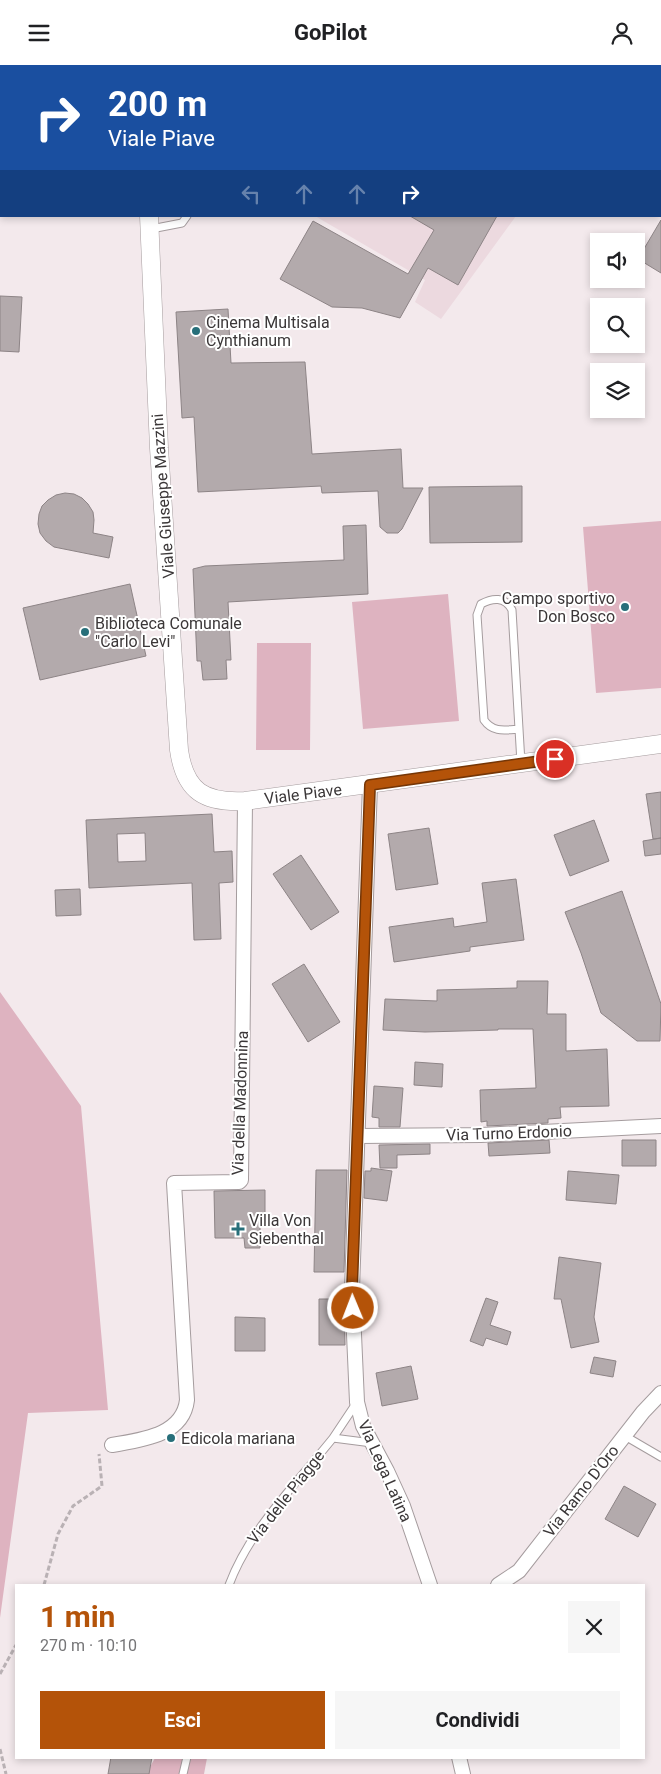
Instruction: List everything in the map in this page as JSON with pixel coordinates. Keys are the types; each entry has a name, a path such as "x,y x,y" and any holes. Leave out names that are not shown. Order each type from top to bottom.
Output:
{"street":[{"name":"Viale Giuseppe Mazzini","path":"149,223 159,448 179,751 184,775 196,789 212,798"},
{"name":"Viale Piave","path":"212,798 222,801 245,801 661,744"},
{"name":"Via Lega Latina","path":"370,785 352,1289 357,1402 361,1422 403,1506 430,1584"},
{"name":"Via della Madonnina","path":"112,1445 144,1439 172,1428 183,1417 187,1400 174,1183 239,1182 241,1179 245,801"},
{"name":"Via Turno Erdonio","path":"358,1137 481,1135 661,1126"},
{"name":"Via Ramo D'Oro","path":"500,1584 519,1571 661,1393"},
{"path":"512,1584 519,1571"},
{"path":"459,1759 462,1774"}],"lane":[{"path":"149,223 182,223 186,217"},
{"path":"519,729 496,730 491,728 484,720 477,615 481,604 490,599 505,601 512,610 519,729 521,764"},
{"name":"Via delle Piagge","path":"229,1584 238,1563 259,1528 333,1438 357,1402"},
{"path":"625,1436 661,1457"},
{"name":"Via delle Piagge","path":"333,1438 372,1443"},
{"path":"183,1774 187,1759"}],"path":[{"path":"44,1584 58,1534 73,1506 102,1486 99,1453 112,1445"},
{"path":"0,1674 15,1647"},
{"path":"0,1749 6,1774"}],"shaded area":[{"path":"317,217 515,217 441,319 415,302 425,280"},
{"name":"Campo sportivo Don Bosco","path":"661,521 661,688 596,693 583,527"},
{"path":"448,594 459,721 363,729 352,602"},
{"path":"257,643 311,643 310,750 256,750"},
{"path":"0,992 81,1106 108,1410 28,1413 0,1618"},
{"path":"154,1759 207,1759 204,1774 146,1774"}],"building":[{"path":"412,217 496,217 458,285 428,268 400,318 362,308 332,307 280,279 313,221 408,274 434,230"},
{"path":"661,220 661,273 645,263 645,247"},
{"path":"0,296 22,297 19,352 0,351"},
{"path":"228,309 231,363 305,362 312,454 401,449 403,488 423,488 402,529 398,533 387,533 380,527 378,491 322,493 321,486 198,492 194,417 182,418 176,312"},
{"path":"522,486 522,542 430,543 429,487"},
{"path":"74,494 88,504 93,512 93,533 113,537 109,558 54,547 40,533 38,524 42,506 56,495"},
{"path":"366,525 368,594 228,602 231,660 226,660 227,679 203,680 201,661 197,661 193,569 205,566 344,560 343,526"},
{"name":"Biblioteca Comunale \"Carlo Levi\"","path":"130,584 146,656 40,680 23,608"},
{"path":"661,792 661,838 653,839 646,794"},
{"path":"212,814 214,852 232,851 233,882 219,883 221,939 194,940 192,883 89,888 86,820","holes":["145,833 146,861 118,862 117,834"]},
{"path":"594,820 609,861 570,876 554,835"},
{"path":"429,828 438,884 396,890 388,834"},
{"path":"661,838 661,854 645,856 643,841"},
{"path":"301,855 339,912 311,930 273,874"},
{"path":"516,879 524,940 470,947 470,951 394,962 389,927 453,918 454,927 487,922 482,883"},
{"path":"80,889 81,915 56,916 55,890"},
{"path":"622,891 661,1004 660,1041 637,1041 601,1013 565,912"},
{"path":"304,964 340,1022 308,1042 272,984"},
{"path":"517,981 548,981 547,1014 566,1014 566,1051 607,1049 609,1106 560,1107 561,1118 548,1119 548,1123 487,1126 487,1121 481,1122 480,1090 536,1088 533,1029 425,1032 383,1030 385,999 437,1001 437,990 517,988"},
{"path":"415,1062 443,1064 442,1087 414,1085"},
{"path":"374,1086 403,1088 400,1127 379,1127 379,1118 372,1117"},
{"path":"549,1140 550,1153 489,1156 488,1143"},
{"path":"622,1140 656,1140 656,1166 622,1166"},
{"path":"430,1144 430,1154 397,1155 397,1168 380,1168 379,1145"},
{"path":"371,1168 392,1171 387,1201 364,1198 365,1171 371,1171"},
{"path":"316,1170 347,1170 344,1272 314,1272"},
{"path":"568,1171 619,1175 616,1204 566,1200"},
{"name":"Villa Von Siebenthal","path":"265,1190 265,1219 260,1219 260,1248 245,1248 244,1238 215,1238 214,1191"},
{"path":"559,1257 601,1263 594,1317 599,1342 571,1348 561,1299 554,1299"},
{"path":"486,1298 498,1302 490,1325 511,1332 507,1345 486,1338 483,1346 470,1341"},
{"path":"319,1299 344,1299 345,1345 319,1345"},
{"path":"235,1317 265,1318 265,1351 235,1351"},
{"path":"594,1357 616,1361 613,1377 590,1373"},
{"path":"411,1366 418,1399 382,1406 376,1373"},
{"path":"624,1486 656,1504 638,1537 605,1519"},
{"path":"111,1759 152,1759 149,1774 108,1774"}],"place":[{"name":"Cinema Multisala Cynthianum","path":"196,331"},
{"name":"Campo sportivo Don Bosco","path":"625,607"},
{"name":"Biblioteca Comunale \"Carlo Levi\"","path":"85,632"},
{"name":"Villa Von Siebenthal","path":"238,1229"},
{"name":"Edicola mariana","path":"171,1438"}],"route":[{"path":"353,1308 352,1289 370,785 555,759"}]}
